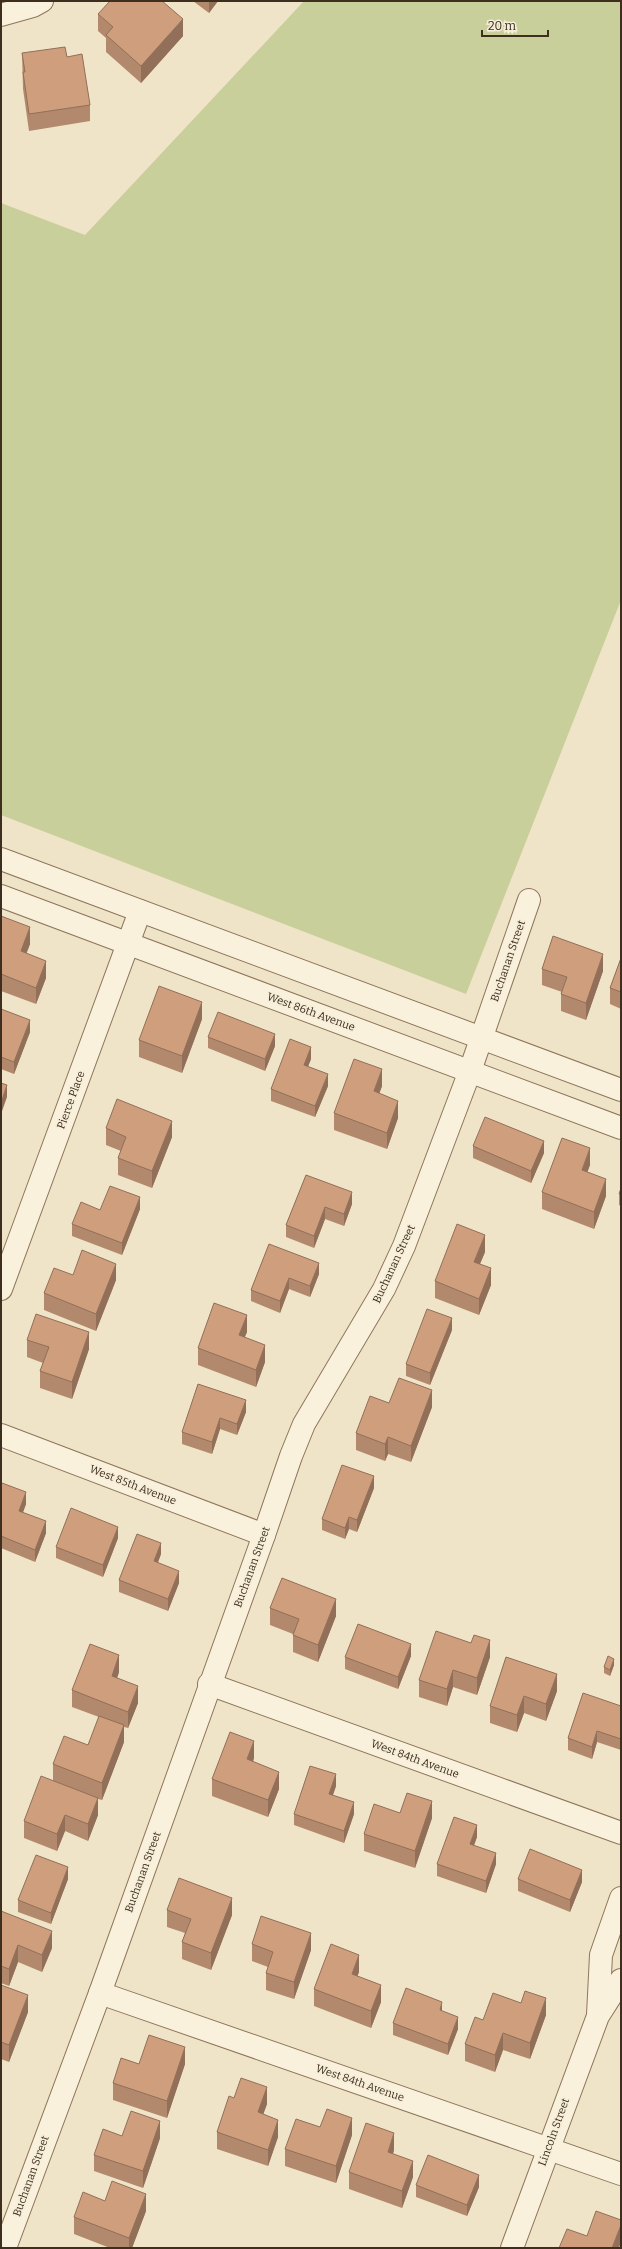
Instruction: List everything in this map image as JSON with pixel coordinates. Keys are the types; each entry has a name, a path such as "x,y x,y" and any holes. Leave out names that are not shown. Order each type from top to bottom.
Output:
{"street":[{"path":"5,15 33,6 42,1"},
{"path":"1,860 621,1090"},
{"name":"West 86th Avenue","path":"1,896 621,1128"},
{"name":"Buchanan Street","path":"5,2248 100,1993 291,1456 304,1424 384,1290 404,1246 482,1038 528,900"},
{"name":"Pierce Place","path":"1,1289 140,911"},
{"name":"West 85th Avenue","path":"1,1435 264,1535"},
{"name":"West 84th Avenue","path":"210,1684 621,1833"},
{"name":"Lincoln Street","path":"598,2016 602,1956 621,1898"},
{"name":"Lincoln Street","path":"512,2248 598,2016 621,1980"},
{"name":"West 84th Avenue","path":"100,1993 621,2174"}],"green space":[{"path":"304,1 621,1 621,600 466,994 1,815 1,203 85,235"}],"building":[{"path":"110,1 162,1 183,19 141,66 106,35 113,27 98,14"},
{"path":"65,47 67,57 82,54 90,105 29,114 22,53"},
{"path":"1,916 30,927 21,951 46,961 36,988 1,974"},
{"path":"553,936 603,954 586,1003 561,994 567,977 542,969"},
{"path":"621,958 621,992 610,988"},
{"path":"159,986 202,1002 182,1056 139,1040"},
{"path":"1,1009 30,1020 14,1062 1,1057"},
{"path":"218,1012 275,1034 265,1059 208,1037"},
{"path":"290,1039 311,1047 304,1065 328,1074 315,1106 271,1089"},
{"path":"354,1059 382,1069 374,1091 398,1101 387,1133 334,1113"},
{"path":"1,1083 7,1085 1,1103"},
{"path":"117,1099 172,1121 152,1171 118,1158 126,1137 106,1128"},
{"path":"485,1117 544,1141 531,1171 473,1146"},
{"path":"562,1138 590,1148 582,1170 606,1179 594,1212 542,1192"},
{"path":"306,1175 352,1192 344,1214 325,1207 314,1236 286,1225"},
{"path":"110,1186 140,1197 122,1243 72,1224 81,1202 100,1210"},
{"path":"457,1224 485,1235 474,1262 491,1268 479,1299 435,1281"},
{"path":"269,1244 319,1263 310,1286 289,1278 280,1301 251,1290"},
{"path":"82,1250 116,1264 96,1314 44,1293 54,1268 73,1275"},
{"path":"214,1303 247,1315 239,1335 265,1345 256,1370 198,1348"},
{"path":"427,1309 452,1318 430,1373 406,1364"},
{"path":"36,1314 89,1332 72,1382 40,1371 49,1347 27,1340"},
{"path":"399,1378 432,1390 411,1446 388,1437 385,1444 356,1433 370,1396 389,1403"},
{"path":"198,1384 246,1400 237,1424 220,1418 212,1442 182,1432"},
{"path":"342,1465 374,1476 357,1520 349,1517 345,1528 322,1519"},
{"path":"2,1483 26,1492 19,1511 46,1521 35,1550 1,1536"},
{"path":"71,1508 118,1527 103,1565 56,1547"},
{"path":"137,1534 161,1543 154,1561 179,1571 168,1599 119,1580"},
{"path":"282,1578 336,1599 318,1645 293,1635 299,1619 270,1608"},
{"path":"358,1624 411,1644 398,1677 345,1657"},
{"path":"436,1631 471,1643 474,1635 490,1640 477,1678 453,1670 447,1689 419,1680"},
{"path":"90,1644 119,1655 112,1676 138,1686 128,1712 72,1690"},
{"path":"608,1656 614,1659 610,1670 604,1667"},
{"path":"506,1657 557,1674 546,1704 524,1696 517,1715 490,1706"},
{"path":"583,1693 621,1706 621,1739 597,1731 592,1747 568,1738"},
{"path":"99,1716 124,1725 102,1783 53,1764 64,1736 88,1745"},
{"path":"230,1732 254,1741 247,1759 279,1772 268,1800 212,1779"},
{"path":"310,1766 336,1774 329,1794 354,1802 344,1831 294,1814"},
{"path":"41,1776 98,1798 88,1824 65,1815 57,1834 24,1821"},
{"path":"407,1793 432,1801 415,1851 364,1834 374,1804 400,1813"},
{"path":"454,1817 477,1825 470,1844 496,1853 486,1881 437,1864"},
{"path":"530,1849 582,1870 570,1900 518,1879"},
{"path":"36,1855 68,1867 51,1913 18,1900"},
{"path":"179,1878 232,1898 211,1953 182,1942 191,1919 167,1910"},
{"path":"1,1911 52,1931 42,1955 18,1945 9,1969 1,1966"},
{"path":"261,1916 311,1933 294,1982 266,1973 273,1952 252,1944"},
{"path":"331,1944 359,1955 352,1974 381,1985 371,2011 314,1989"},
{"path":"1,1985 28,1995 9,2045 1,2042"},
{"path":"406,1988 442,2002 440,2010 458,2017 448,2044 393,2023"},
{"path":"525,1991 546,1998 530,2043 503,2033 495,2055 465,2044 475,2017 483,2020 493,1993 521,2003"},
{"path":"149,2035 185,2047 167,2101 113,2083 121,2058 139,2064"},
{"path":"241,2078 267,2087 258,2112 278,2120 268,2150 217,2132 229,2096 234,2098"},
{"path":"327,2109 352,2118 336,2166 285,2149 296,2119 320,2127"},
{"path":"131,2111 160,2121 143,2171 94,2155 103,2129 122,2136"},
{"path":"366,2123 394,2133 388,2152 413,2161 402,2191 349,2172"},
{"path":"428,2155 479,2175 467,2205 416,2185"},
{"path":"112,2181 146,2194 129,2238 74,2217 83,2192 105,2201"},
{"path":"596,2211 621,2220 621,2225 612,2248 559,2248 567,2229 587,2236"}]}
